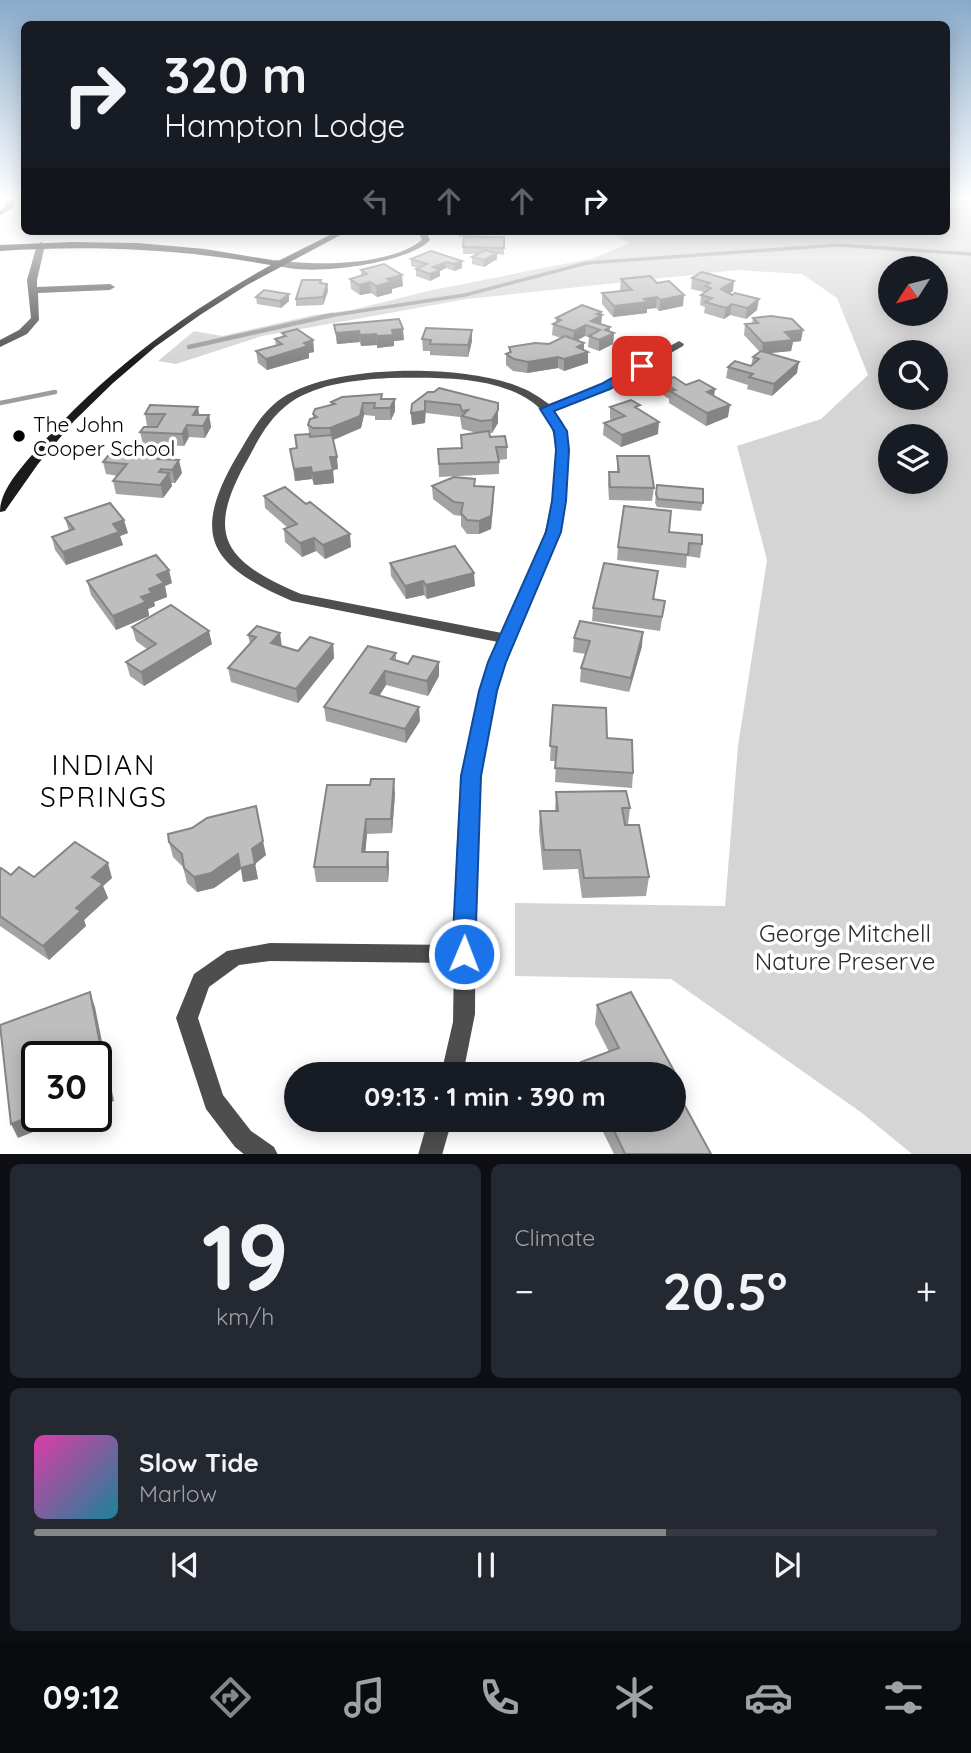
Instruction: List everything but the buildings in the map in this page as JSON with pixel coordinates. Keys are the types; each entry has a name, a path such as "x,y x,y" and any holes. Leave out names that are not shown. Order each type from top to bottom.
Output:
{"street":[{"path":"0,344 23,332 36,318 33,290 34,268 38,254"},
{"path":"231,254 326,269 357,265 396,254"},
{"path":"0,508 18,480 96,391 122,368 172,328 276,263 295,254"},
{"path":"33,290 110,287"},
{"path":"547,409 605,386 679,344"},
{"path":"455,1062 464,1017 471,776 488,691 553,532 559,501 562,450 560,431 547,409 515,390 461,376 379,375 320,386 285,401 264,422 235,467 216,514 222,546 241,568 271,588 327,606 507,639"},
{"path":"266,1154 243,1139 214,1101 187,1018 201,981 234,957 270,952 464,954"},
{"path":"430,1154 436,1132"}],"green space":[{"name":"George Mitchell Nature Preserve","path":"604,254 971,254 971,1154 912,1154 862,1113 671,979 515,976 515,903 725,906 738,746 767,560 737,446 821,419 868,375 837,298 802,274 738,270 467,299 262,336 176,364 158,361 194,331 222,336 314,315 352,310"}],"waterway":[{"path":"328,316 465,295 587,263 715,254"},
{"path":"328,316 332,315"},
{"path":"189,347 328,316"},
{"path":"321,317 328,316"},
{"path":"0,403 55,392"}],"place":[{"name":"The John Cooper School","path":"19,436"}],"district":[{"name":"INDIAN SPRINGS","path":"104,780"}],"route":[{"path":"464,954 471,776 488,691 497,662 553,532 559,501 562,450 560,431 547,409 605,386 642,366"}]}
